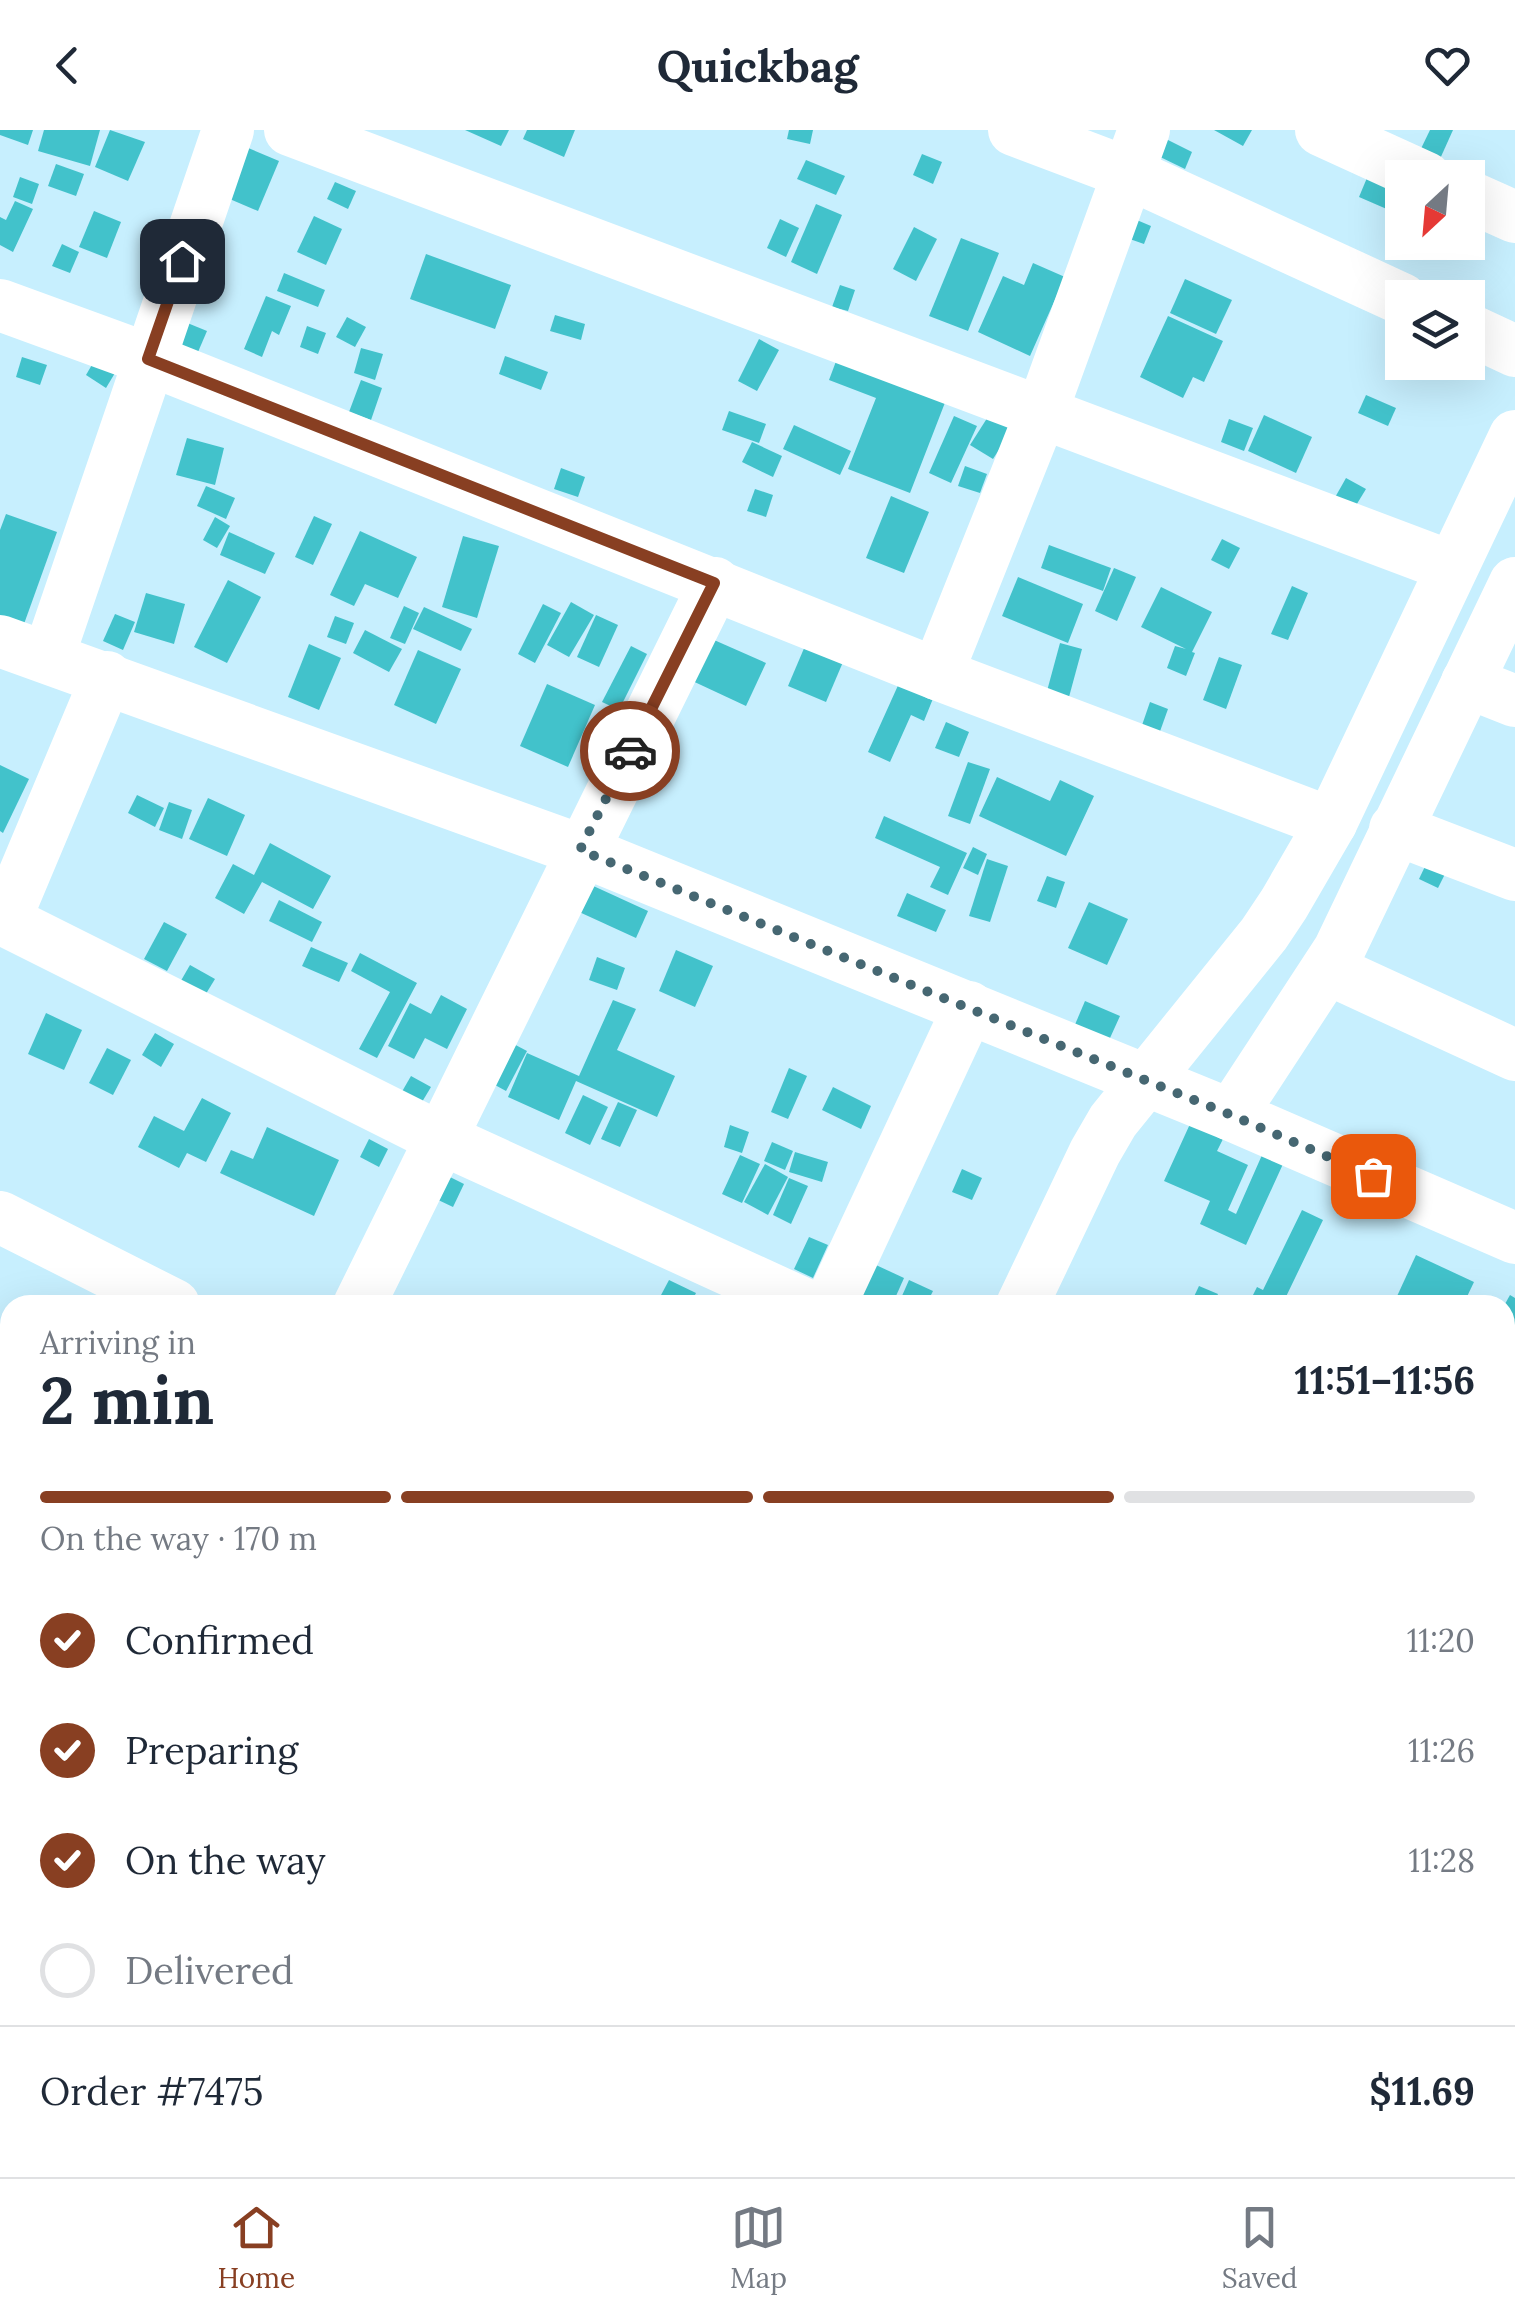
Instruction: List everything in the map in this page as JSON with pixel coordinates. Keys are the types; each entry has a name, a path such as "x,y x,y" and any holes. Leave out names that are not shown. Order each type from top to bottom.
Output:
{"street":[{"path":"228,130 148,359 24,649 580,850 1231,1115 1515,1238"},
{"path":"290,130 1452,567"},
{"path":"1014,130 1136,151 1385,290"},
{"path":"1320,130 1386,160"},
{"path":"937,674 1042,410 1136,151"},
{"path":"1485,204 1515,217"},
{"path":"0,305 148,359 937,674 1331,823"},
{"path":"1485,337 1515,351"},
{"path":"1027,1295 1095,1152 1144,1080 1264,934 1331,823 1452,567 1498,515 1515,436"},
{"path":"364,1295 714,583"},
{"path":"1231,1115 1328,969 1515,583"},
{"path":"107,677 2,919 440,1138 784,1295"},
{"path":"1467,682 1515,701"},
{"path":"1395,829 1515,874"},
{"path":"1328,969 1515,1056"},
{"path":"835,1295 968,1007"},
{"path":"0,1216 154,1295"}],"building":[{"path":"0,130 33,130 28,145 0,135"},
{"path":"44,130 100,130 90,166 38,151"},
{"path":"110,130 145,142 128,181 95,167"},
{"path":"465,130 509,130 501,146"},
{"path":"527,130 575,130 564,157 523,139"},
{"path":"789,130 813,130 810,144 787,139"},
{"path":"1214,130 1252,130 1243,146"},
{"path":"1430,130 1453,130 1440,160 1415,160"},
{"path":"1164,138 1192,152 1185,169 1156,155"},
{"path":"246,147 279,161 258,211 225,197"},
{"path":"922,154 942,162 933,184 913,175"},
{"path":"806,160 845,176 836,195 797,179"},
{"path":"56,164 84,174 76,196 48,186"},
{"path":"1369,173 1385,180 1385,208 1359,197"},
{"path":"20,177 39,184 32,204 13,197"},
{"path":"335,182 356,191 348,209 327,199"},
{"path":"15,201 33,209 13,252 0,245 0,217 6,220"},
{"path":"816,204 842,215 817,274 791,262"},
{"path":"94,211 121,222 107,258 79,247"},
{"path":"314,216 342,229 326,265 297,252"},
{"path":"1132,218 1151,226 1144,244 1124,237"},
{"path":"780,219 799,228 786,257 767,248"},
{"path":"914,227 937,239 916,281 893,269"},
{"path":"961,238 999,253 968,331 929,316"},
{"path":"62,244 79,252 70,273 52,266"},
{"path":"426,254 511,285 495,329 410,299"},
{"path":"1033,263 1065,277 1030,356 978,332 1003,276 1024,285"},
{"path":"284,273 325,290 318,307 277,291"},
{"path":"1185,279 1232,300 1216,334 1170,313"},
{"path":"840,285 855,290 848,311 832,307"},
{"path":"266,296 291,306 279,335 272,331 262,357 244,349"},
{"path":"555,315 585,324 581,340 550,331"},
{"path":"1168,316 1223,341 1204,382 1193,377 1183,398 1140,377"},
{"path":"347,317 366,327 355,347 336,337"},
{"path":"185,322 207,331 198,352 176,343"},
{"path":"307,326 326,333 318,354 300,347"},
{"path":"759,339 779,350 757,391 738,381"},
{"path":"361,348 383,354 375,380 354,373"},
{"path":"97,356 118,368 106,388 86,375"},
{"path":"505,356 548,372 541,390 499,374"},
{"path":"838,356 946,400 910,493 848,469 876,398 829,380"},
{"path":"22,357 47,365 40,385 16,377"},
{"path":"361,380 382,388 371,420 349,412"},
{"path":"1366,395 1396,408 1388,426 1358,413"},
{"path":"729,411 766,424 759,443 722,430"},
{"path":"991,412 1014,426 993,459 970,445"},
{"path":"1264,415 1312,437 1296,473 1248,451"},
{"path":"954,416 977,426 951,483 929,473"},
{"path":"1229,419 1253,428 1244,451 1221,442"},
{"path":"794,425 851,451 840,475 783,449"},
{"path":"187,438 224,448 215,485 176,475"},
{"path":"752,442 782,456 773,477 742,462"},
{"path":"965,466 987,474 980,493 958,486"},
{"path":"561,468 585,477 578,497 554,489"},
{"path":"1346,478 1366,489 1352,512 1333,501"},
{"path":"206,486 235,498 226,519 197,506"},
{"path":"755,489 773,495 766,517 747,511"},
{"path":"891,496 929,512 904,573 866,558"},
{"path":"6,514 57,532 24,624 0,616 0,530"},
{"path":"314,516 332,524 313,565 295,557"},
{"path":"215,517 230,526 217,548 203,540"},
{"path":"360,531 417,557 398,598 365,584 354,606 330,595"},
{"path":"229,532 275,553 265,574 220,555"},
{"path":"463,536 499,546 477,618 442,607"},
{"path":"1222,539 1240,548 1229,569 1211,560"},
{"path":"1049,545 1111,568 1103,591 1041,568"},
{"path":"1114,568 1136,577 1117,621 1095,611"},
{"path":"1018,577 1083,604 1068,643 1002,616"},
{"path":"228,580 261,597 227,663 194,647"},
{"path":"1292,586 1308,593 1288,640 1271,634"},
{"path":"1161,587 1212,612 1192,652 1195,653 1186,676 1167,668 1175,646 1186,649 1141,627"},
{"path":"146,593 185,604 174,644 134,632"},
{"path":"571,602 594,615 569,657 547,645"},
{"path":"543,604 561,613 535,663 518,654"},
{"path":"404,606 419,613 405,644 390,638"},
{"path":"424,607 472,629 461,651 413,629"},
{"path":"115,614 135,622 123,650 103,641"},
{"path":"596,615 618,625 599,667 577,657"},
{"path":"335,616 354,623 346,644 327,637"},
{"path":"365,630 402,649 389,672 353,653"},
{"path":"705,636 766,663 746,706 686,678"},
{"path":"1060,643 1082,649 1069,697 1047,691"},
{"path":"309,644 341,658 319,710 288,697"},
{"path":"631,646 647,654 619,710 602,702"},
{"path":"805,646 843,662 826,702 788,686"},
{"path":"418,650 461,669 436,724 394,705"},
{"path":"1219,657 1242,665 1226,709 1203,700"},
{"path":"900,681 934,696 924,721 911,715 890,762 868,752"},
{"path":"547,684 595,705 568,767 520,746"},
{"path":"1150,702 1168,709 1158,737 1140,731"},
{"path":"946,722 969,732 959,757 935,748"},
{"path":"968,762 990,769 970,824 948,816"},
{"path":"0,765 29,779 3,833 0,831"},
{"path":"997,777 1050,801 1060,780 1094,796 1066,856 979,816"},
{"path":"137,795 164,808 155,827 128,813"},
{"path":"208,798 245,815 227,856 189,839"},
{"path":"169,802 192,810 182,839 159,830"},
{"path":"884,816 967,853 948,895 930,887 940,867 875,838"},
{"path":"270,843 331,876 313,909 262,882 244,914 215,898 233,864 254,875"},
{"path":"973,847 987,854 978,875 963,868"},
{"path":"1429,858 1448,868 1438,888 1419,879"},
{"path":"987,859 1008,866 990,922 969,916"},
{"path":"1047,876 1065,882 1056,908 1037,901"},
{"path":"589,884 648,911 636,938 577,911"},
{"path":"907,893 946,910 936,932 897,916"},
{"path":"279,900 322,922 312,942 269,921"},
{"path":"1089,902 1128,919 1107,965 1068,948"},
{"path":"164,922 187,934 167,971 144,959"},
{"path":"311,947 348,963 339,982 302,966"},
{"path":"676,950 713,966 695,1007 659,991"},
{"path":"360,953 417,983 377,1058 359,1049 390,992 351,971"},
{"path":"597,957 625,968 617,990 589,980"},
{"path":"190,965 215,979 204,997 179,984"},
{"path":"441,995 467,1009 447,1049 425,1038 414,1059 388,1046 410,1003 431,1014"},
{"path":"613,1000 636,1009 617,1050 675,1076 657,1117 576,1081 559,1120 508,1097 527,1053 579,1076"},
{"path":"1085,1001 1120,1016 1105,1049 1071,1034"},
{"path":"46,1013 82,1030 64,1070 28,1054"},
{"path":"155,1033 174,1044 161,1067 142,1055"},
{"path":"506,1040 527,1051 506,1091 484,1079"},
{"path":"107,1048 131,1060 113,1095 89,1083"},
{"path":"789,1068 807,1076 788,1119 771,1112"},
{"path":"411,1076 431,1087 419,1107 400,1095"},
{"path":"833,1087 871,1106 861,1129 822,1110"},
{"path":"583,1095 608,1107 590,1145 565,1133"},
{"path":"202,1098 231,1113 206,1162 187,1153 179,1168 138,1147 154,1116 184,1131"},
{"path":"618,1102 637,1110 620,1147 601,1139"},
{"path":"1190,1124 1223,1139 1217,1151 1248,1165 1228,1210 1236,1214 1262,1155 1283,1164 1246,1245 1200,1224 1210,1201 1164,1181"},
{"path":"730,1125 749,1132 742,1153 724,1147"},
{"path":"267,1127 339,1160 314,1216 220,1173 231,1150 253,1159"},
{"path":"369,1139 388,1149 379,1167 360,1157"},
{"path":"772,1142 793,1151 785,1170 764,1161"},
{"path":"795,1152 828,1162 822,1182 789,1172"},
{"path":"740,1155 760,1164 742,1203 722,1194"},
{"path":"765,1164 788,1177 768,1215 744,1202"},
{"path":"962,1169 982,1178 972,1200 952,1192"},
{"path":"446,1175 464,1184 453,1207 434,1198"},
{"path":"789,1178 808,1186 791,1224 773,1215"},
{"path":"1302,1210 1323,1220 1287,1295 1253,1295 1257,1287 1263,1290"},
{"path":"809,1237 828,1245 813,1278 794,1269"},
{"path":"1416,1255 1474,1282 1468,1295 1398,1295"},
{"path":"876,1265 904,1278 896,1295 862,1295"},
{"path":"669,1280 696,1293 695,1295 661,1295"},
{"path":"909,1280 933,1291 931,1295 902,1295"},
{"path":"1199,1286 1218,1294 1218,1295 1195,1295"}],"way so far":[{"path":"630,751 580,850 1373,1176"}],"route":[{"path":"182,261 148,359 714,583 630,751"}]}
